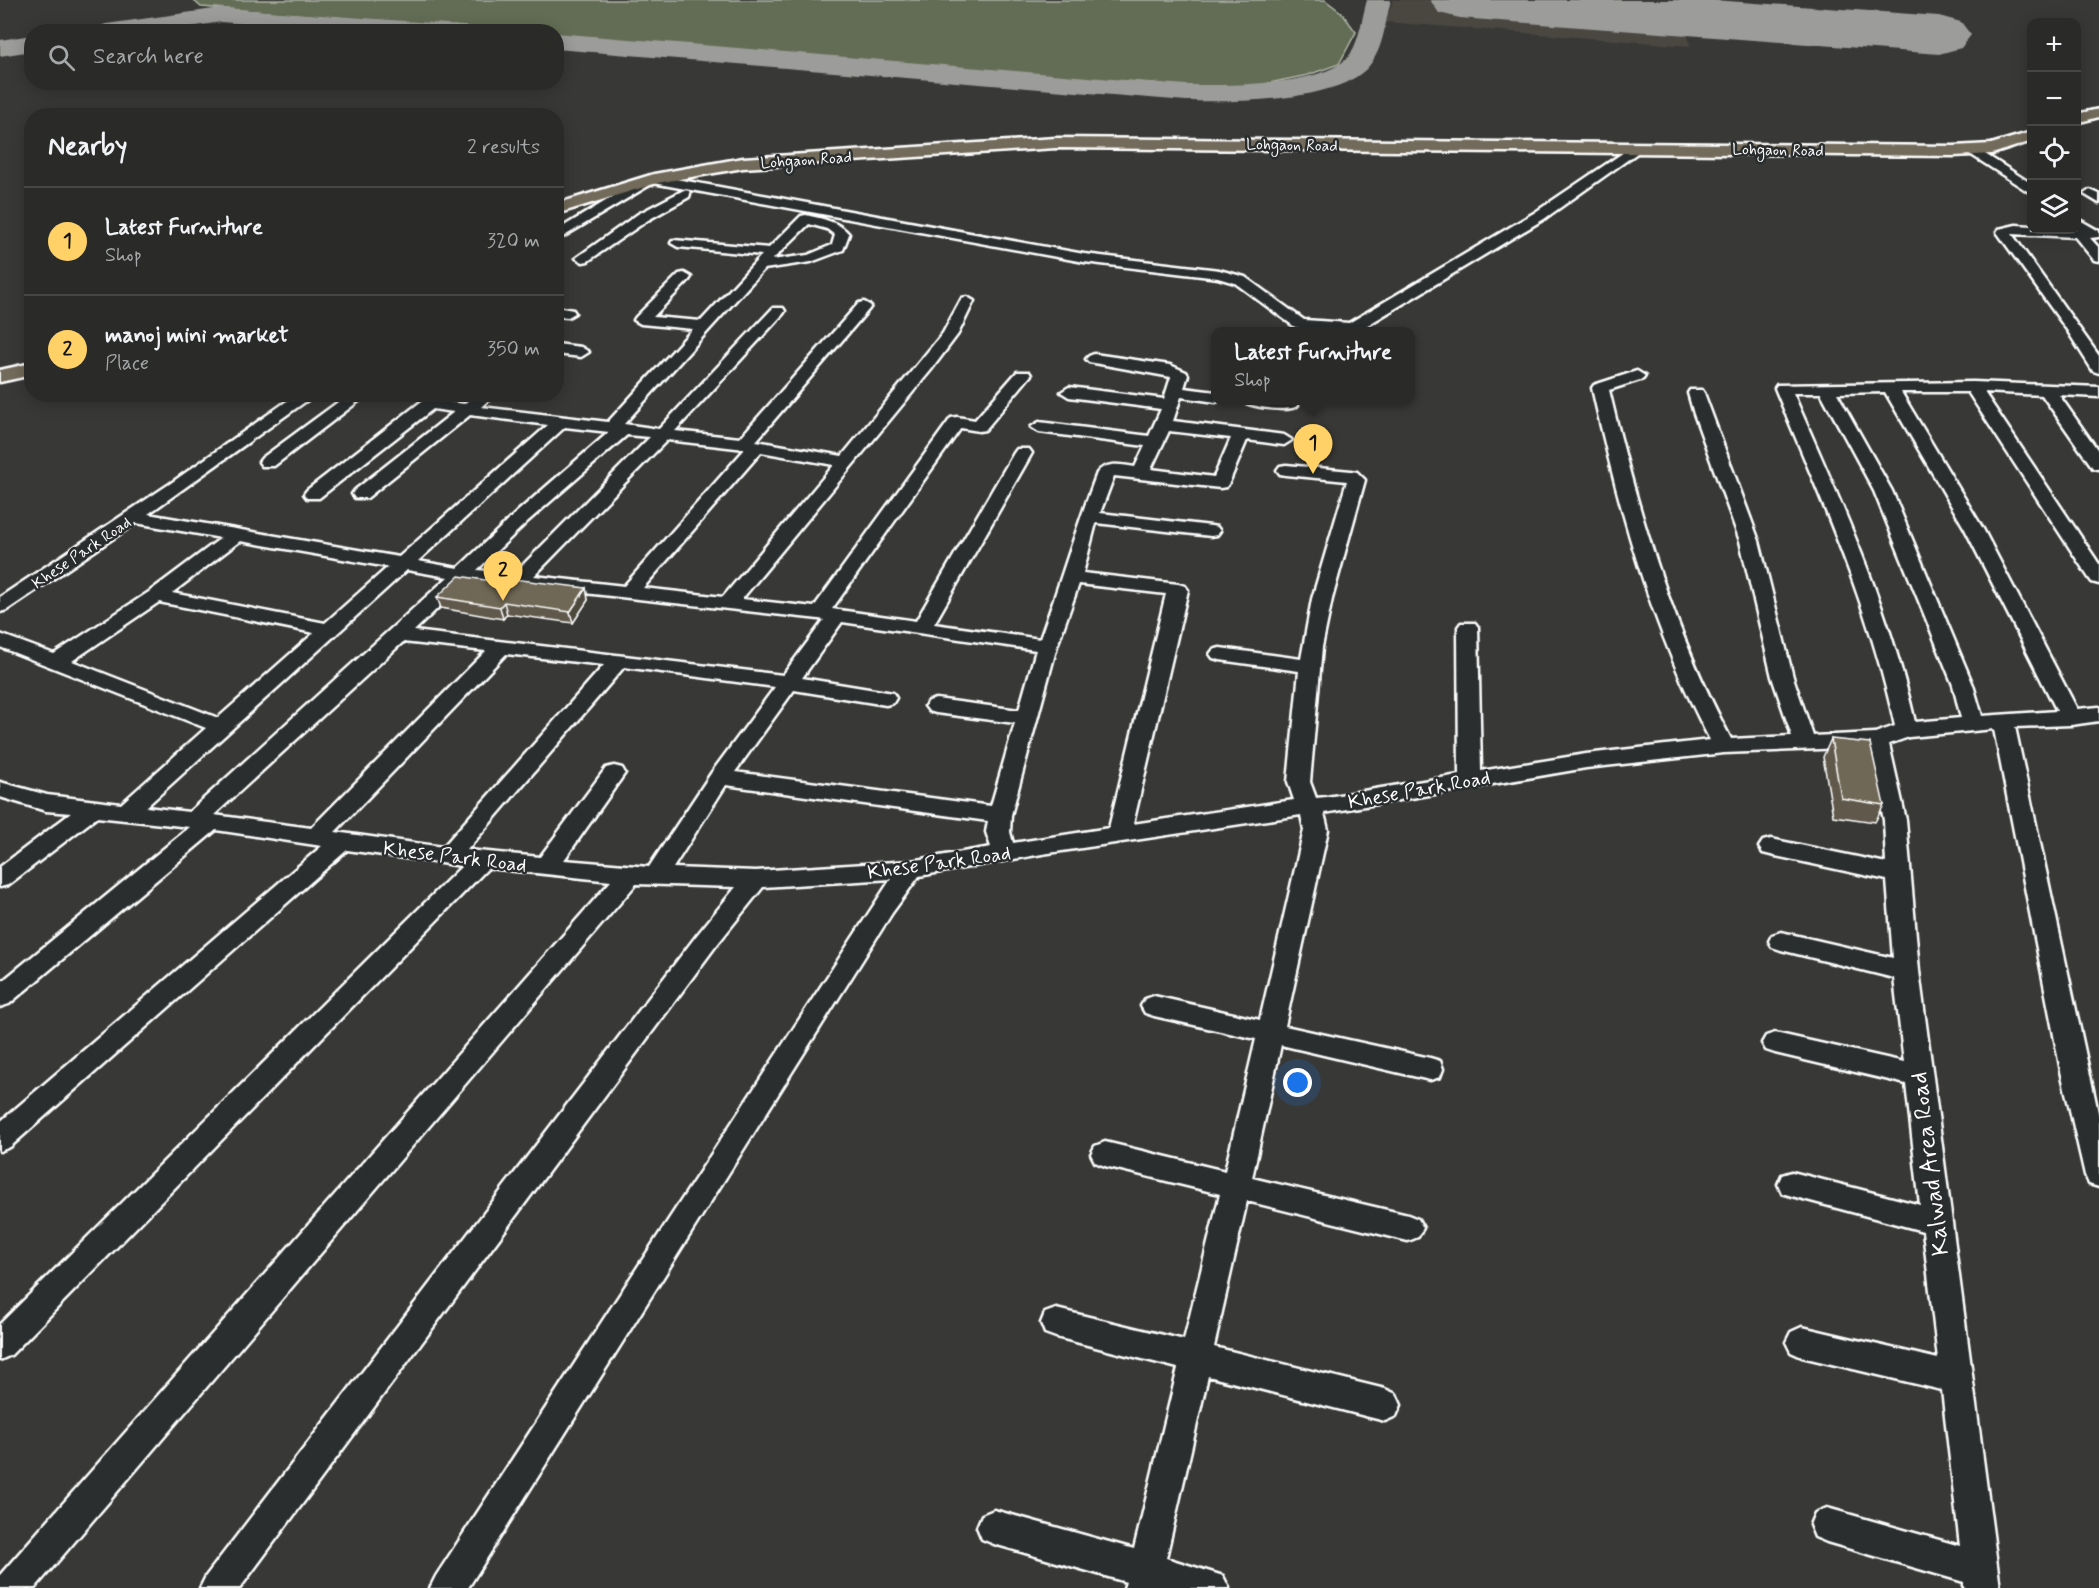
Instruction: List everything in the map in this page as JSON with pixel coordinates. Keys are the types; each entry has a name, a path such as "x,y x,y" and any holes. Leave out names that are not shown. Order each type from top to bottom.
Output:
{"main road":[{"path":"2081,118 2099,113"},
{"name":"Lohgaon Road","path":"564,207 648,182 702,170 772,161 1092,141 1974,151 1992,149 2027,137"},
{"path":"0,376 24,371"}],"street":[{"path":"1354,327 1539,216 1636,148"},
{"path":"1974,151 2027,187"},
{"path":"564,232 648,182 1084,258 1219,274 1240,280 1300,324 1325,327"},
{"path":"648,182 684,194 804,215 806,219 837,228 842,234 838,246 831,251 789,263 760,265"},
{"path":"583,258 643,217 684,194"},
{"path":"0,997 203,821 618,428 760,265 806,219"},
{"path":"2099,257 2088,229 2016,229 2004,232 2074,328 2099,368"},
{"path":"678,243 772,252"},
{"path":"684,277 640,320 706,326"},
{"path":"729,602 848,462 950,334 967,301"},
{"path":"630,591 864,306"},
{"path":"519,580 662,434 778,310"},
{"path":"564,350 581,352"},
{"path":"1094,359 1177,372 1180,375 1181,381 1164,425 1141,472"},
{"path":"12,1588 643,875 720,777 788,682 828,614 957,422 979,426 1023,375"},
{"path":"1637,376 1600,388 1634,526 1652,584 1697,695 1724,746"},
{"path":"1973,387 2099,578"},
{"path":"1906,730 1893,670 1853,553 1783,388 1973,387 2099,392"},
{"path":"1827,388 1884,491 1963,685 1973,723"},
{"path":"1890,388 1974,529 2071,718"},
{"path":"2049,390 2099,464"},
{"path":"1069,392 1174,398 1211,397"},
{"path":"1696,393 1705,425 1756,561 1794,717 1806,744"},
{"name":"Khese Park Road","path":"0,606 133,517 297,402"},
{"path":"268,462 349,402"},
{"path":"313,494 430,402"},
{"path":"443,402 467,410 751,445 848,462"},
{"path":"361,494 477,402"},
{"path":"127,812 561,422"},
{"path":"1164,425 1284,440"},
{"path":"1039,427 1154,442"},
{"path":"1005,852 998,832 1000,815 1047,646 1072,577 1089,517 1106,473 1111,470 1122,470 1220,483 1240,435"},
{"path":"922,628 1023,453"},
{"path":"1144,1579 1316,830 1315,816 1307,806 1299,782 1310,666 1322,599 1356,480 1351,476 1286,470"},
{"path":"133,517 462,574 828,614 1047,646"},
{"path":"1089,517 1211,531"},
{"path":"56,662 156,596 236,535"},
{"path":"1072,577 1177,591 1119,836"},
{"path":"156,596 330,630"},
{"path":"1468,627 1470,781"},
{"path":"398,635 619,660 788,682 886,698"},
{"path":"0,640 222,727"},
{"path":"315,838 501,647"},
{"path":"1220,654 1310,666"},
{"path":"448,856 619,660"},
{"path":"936,706 1027,718"},
{"name":"Khese Park Road","path":"0,789 46,803 203,821 448,856 643,875 756,879 911,869 1005,852 1307,806 1328,805 1586,760 1724,746 1877,740 1906,730 2099,714"},
{"path":"2003,721 2073,1071 2094,1134 2099,1175"},
{"name":"Kalwad Area Road","path":"1877,740 1895,820 1906,971 1981,1579"},
{"path":"546,867 614,773"},
{"path":"720,777 1000,815"},
{"path":"0,879 93,808"},
{"path":"0,1139 342,841"},
{"path":"1772,847 1899,874"},
{"path":"0,1345 483,859"},
{"path":"448,1588 883,907 911,869"},
{"path":"218,1588 692,960 756,879"},
{"path":"1781,941 1906,971"},
{"path":"1154,1006 1430,1069"},
{"path":"1775,1043 1918,1076"},
{"path":"1105,1154 1408,1228"},
{"path":"1792,1184 1936,1222"},
{"path":"1056,1323 1385,1405"},
{"path":"1802,1342 1956,1378"},
{"path":"1827,1525 1981,1579"},
{"path":"994,1527 1144,1579 1211,1588"}],"shaded area":[{"path":"1393,0 1682,0 1690,46 1386,22"}],"green space":[{"path":"193,0 1325,0 1342,13 1356,32 1339,64 1308,75 1255,86 1190,88 564,36 564,24 425,24 201,7"}],"building":[{"path":"459,576 485,580 489,576 586,588 570,612 504,602 500,607 437,597"},
{"path":"1831,739 1870,743 1884,805 1841,798"}],"taxiway":[{"path":"564,42 1186,93 1252,92 1303,86 1345,72 1363,55 1379,0"},
{"path":"1656,0 1657,14"},
{"path":"160,24 221,15 341,24"},
{"path":"0,48 24,44"}],"runway":[{"path":"1460,0 1939,35"}],"place":[{"name":"Latest Furniture","path":"1313,474"},
{"name":"manoj mini market","path":"503,601"}]}
